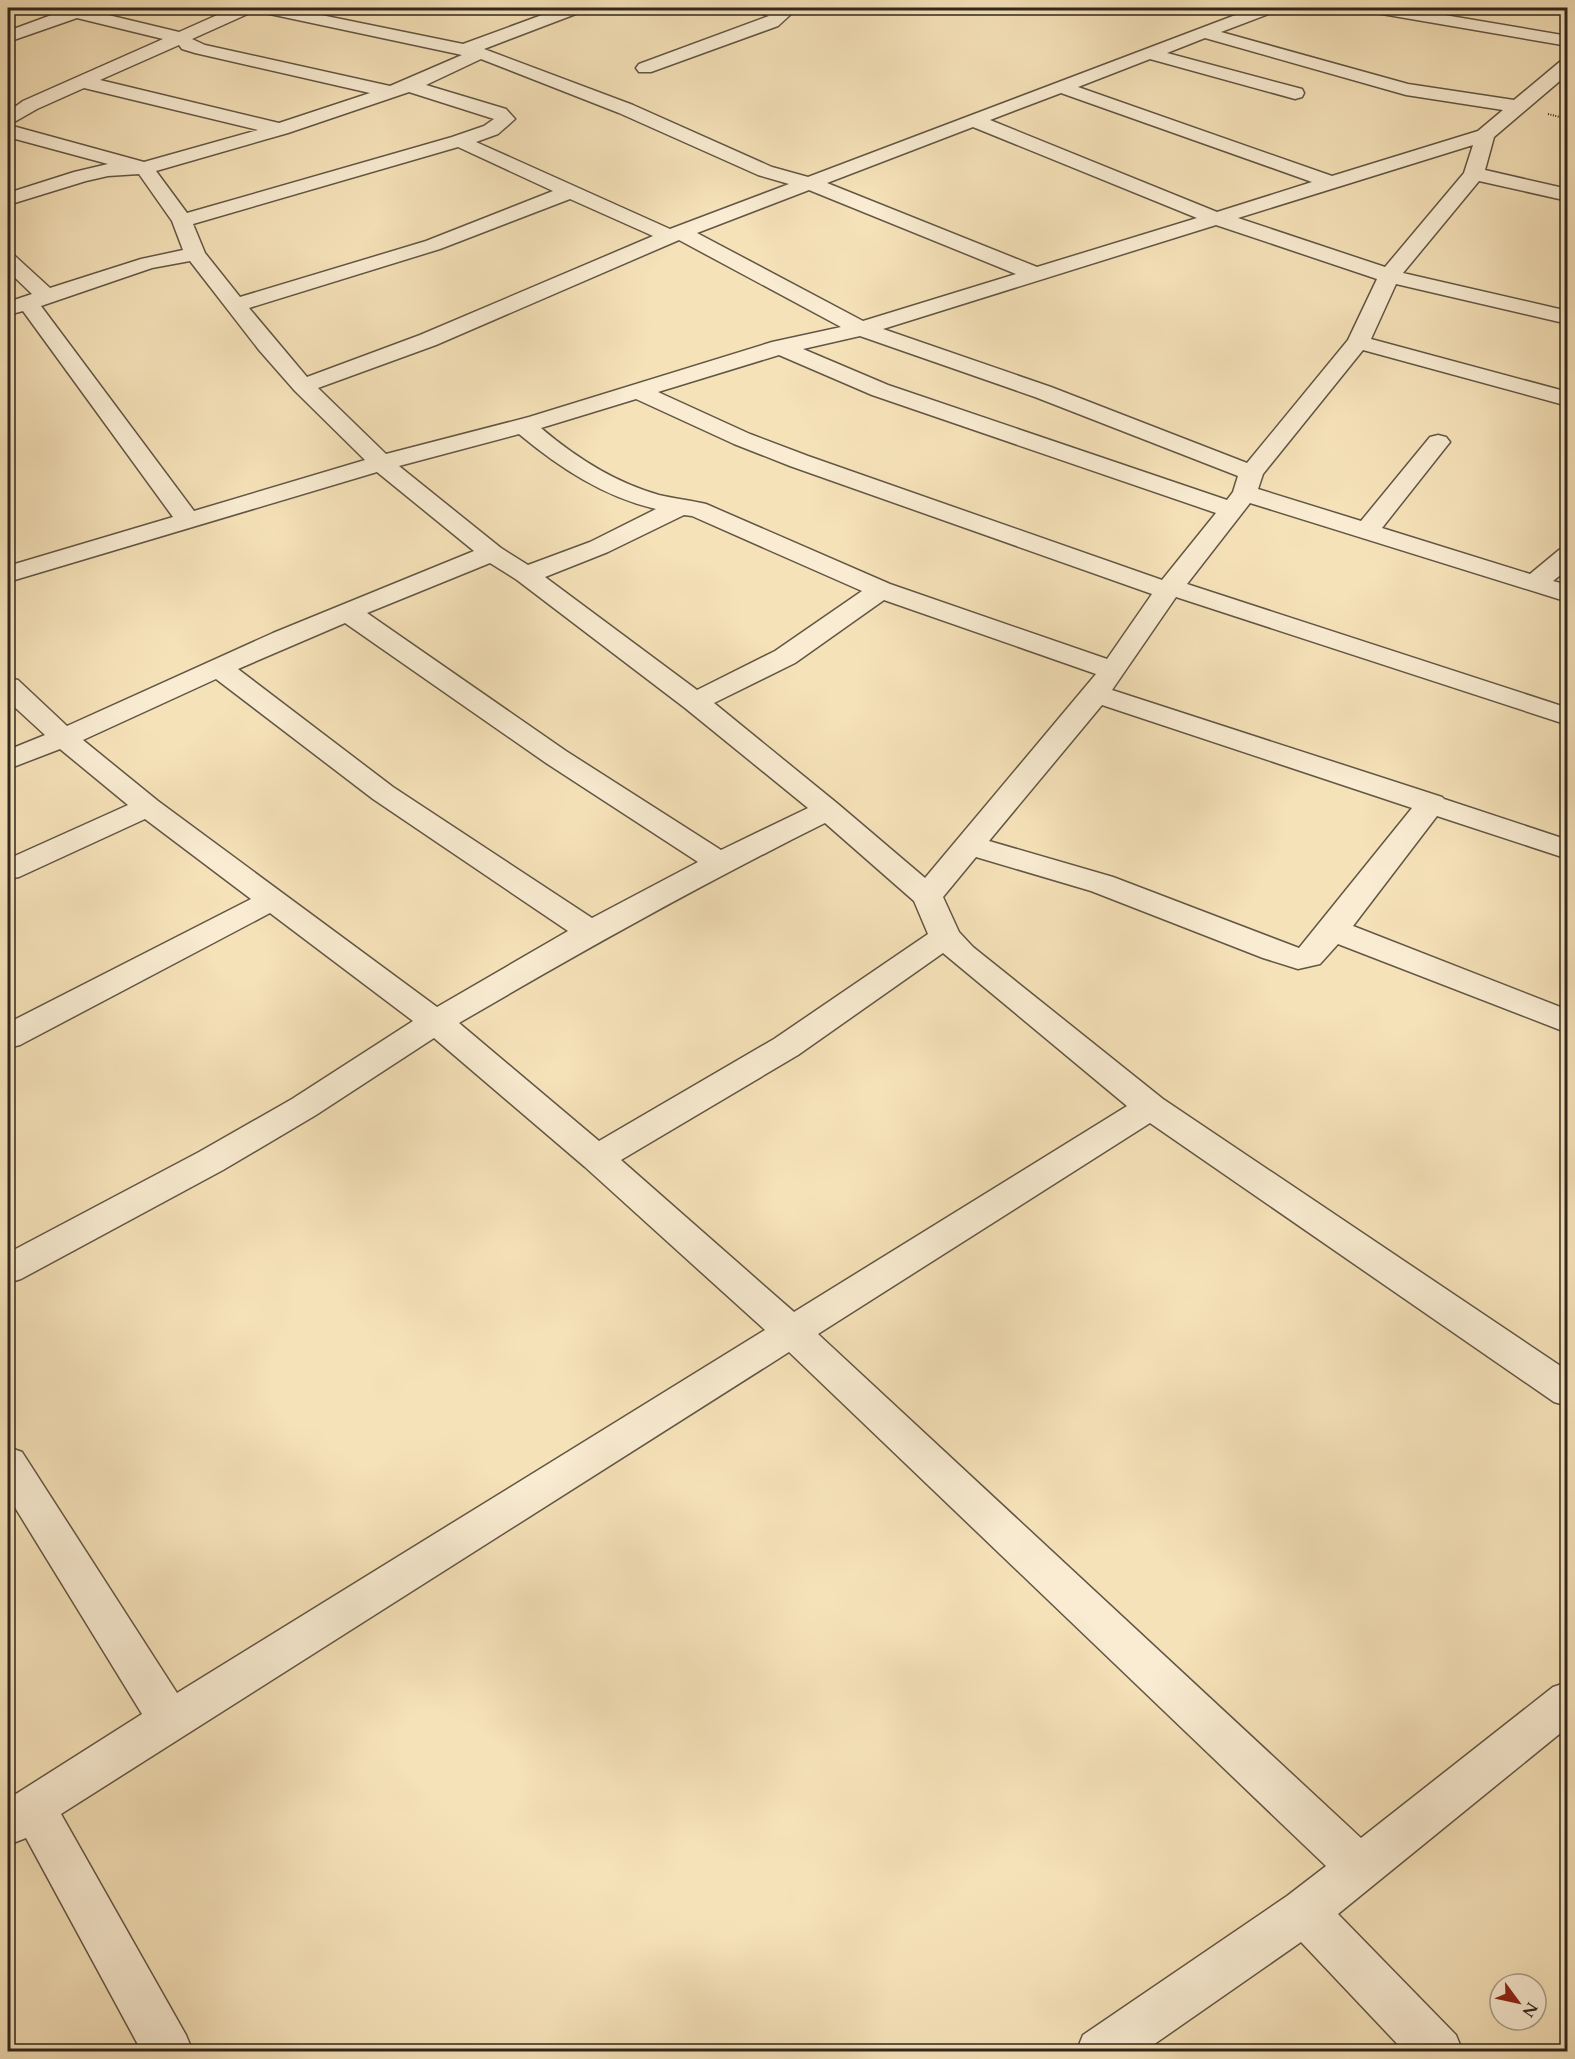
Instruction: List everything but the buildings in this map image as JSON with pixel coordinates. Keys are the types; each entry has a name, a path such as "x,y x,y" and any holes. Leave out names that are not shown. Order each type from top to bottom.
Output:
{"street":[{"path":"58,8 183,38 188,45 201,49 400,89 499,113 506,119 498,127 459,141 182,221"},
{"path":"8,120 30,105 246,8"},
{"path":"264,8 474,51 605,100 765,171 809,183 1035,274"},
{"path":"8,199 81,176 108,170 144,168 281,129 400,89 474,51 575,8"},
{"path":"645,68 772,22 782,15 762,8"},
{"path":"303,386 428,340 674,234 1268,8"},
{"path":"1376,8 1568,41"},
{"path":"8,37 76,12"},
{"path":"1202,32 1406,89 1520,107"},
{"path":"1147,53 1295,93"},
{"path":"8,573 381,463 524,426 780,347 861,329 1485,135 1568,64"},
{"path":"83,82 281,129"},
{"path":"1059,86 1330,183"},
{"path":"972,120 1217,219 1373,268 1389,276 1568,318"},
{"path":"8,131 144,168 182,221 195,254 303,386 381,463 492,553 526,575 695,702 828,810 927,897 945,937 971,962 1151,1107 1568,1391"},
{"path":"927,897 1104,682 1169,589 1358,342 1389,276 1474,174 1485,135"},
{"path":"459,141 674,234 861,329 1043,392 1243,492"},
{"path":"1474,174 1568,195"},
{"path":"237,305 433,245 571,191"},
{"path":"27,303 148,263 195,254"},
{"path":"8,260 27,303 189,520"},
{"path":"1358,342 1568,399"},
{"path":"780,347 880,390 1243,492 1568,594"},
{"path":"635,390 742,439 798,461 1169,589 1568,717"},
{"path":"524,426 589,473 634,496 679,508 697,509 880,590 1104,682 1432,803 1568,850"},
{"path":"1367,530 1438,442"},
{"path":"526,575 599,547 679,508"},
{"path":"8,760 65,739 347,612 492,553"},
{"path":"1535,583 1568,555"},
{"path":"695,702 785,657 880,590"},
{"path":"347,612 556,757 720,863"},
{"path":"219,668 383,793 591,932"},
{"path":"8,686 65,739 148,807 436,1022 597,1158 791,1331 1361,1868"},
{"path":"970,845 1102,884 1298,959 1309,957 1333,930 1432,803"},
{"path":"8,870 148,807"},
{"path":"8,1269 253,1137 436,1022 591,932 720,863 828,810"},
{"path":"8,1037 272,900"},
{"path":"1333,930 1568,1022"},
{"path":"597,1158 786,1047 945,937"},
{"path":"169,2052 21,1816 170,1720 1151,1107"},
{"path":"8,1463 170,1720"},
{"path":"1100,2052 1304,1912 1568,1701"},
{"path":"1304,1912 1439,2052"}]}
